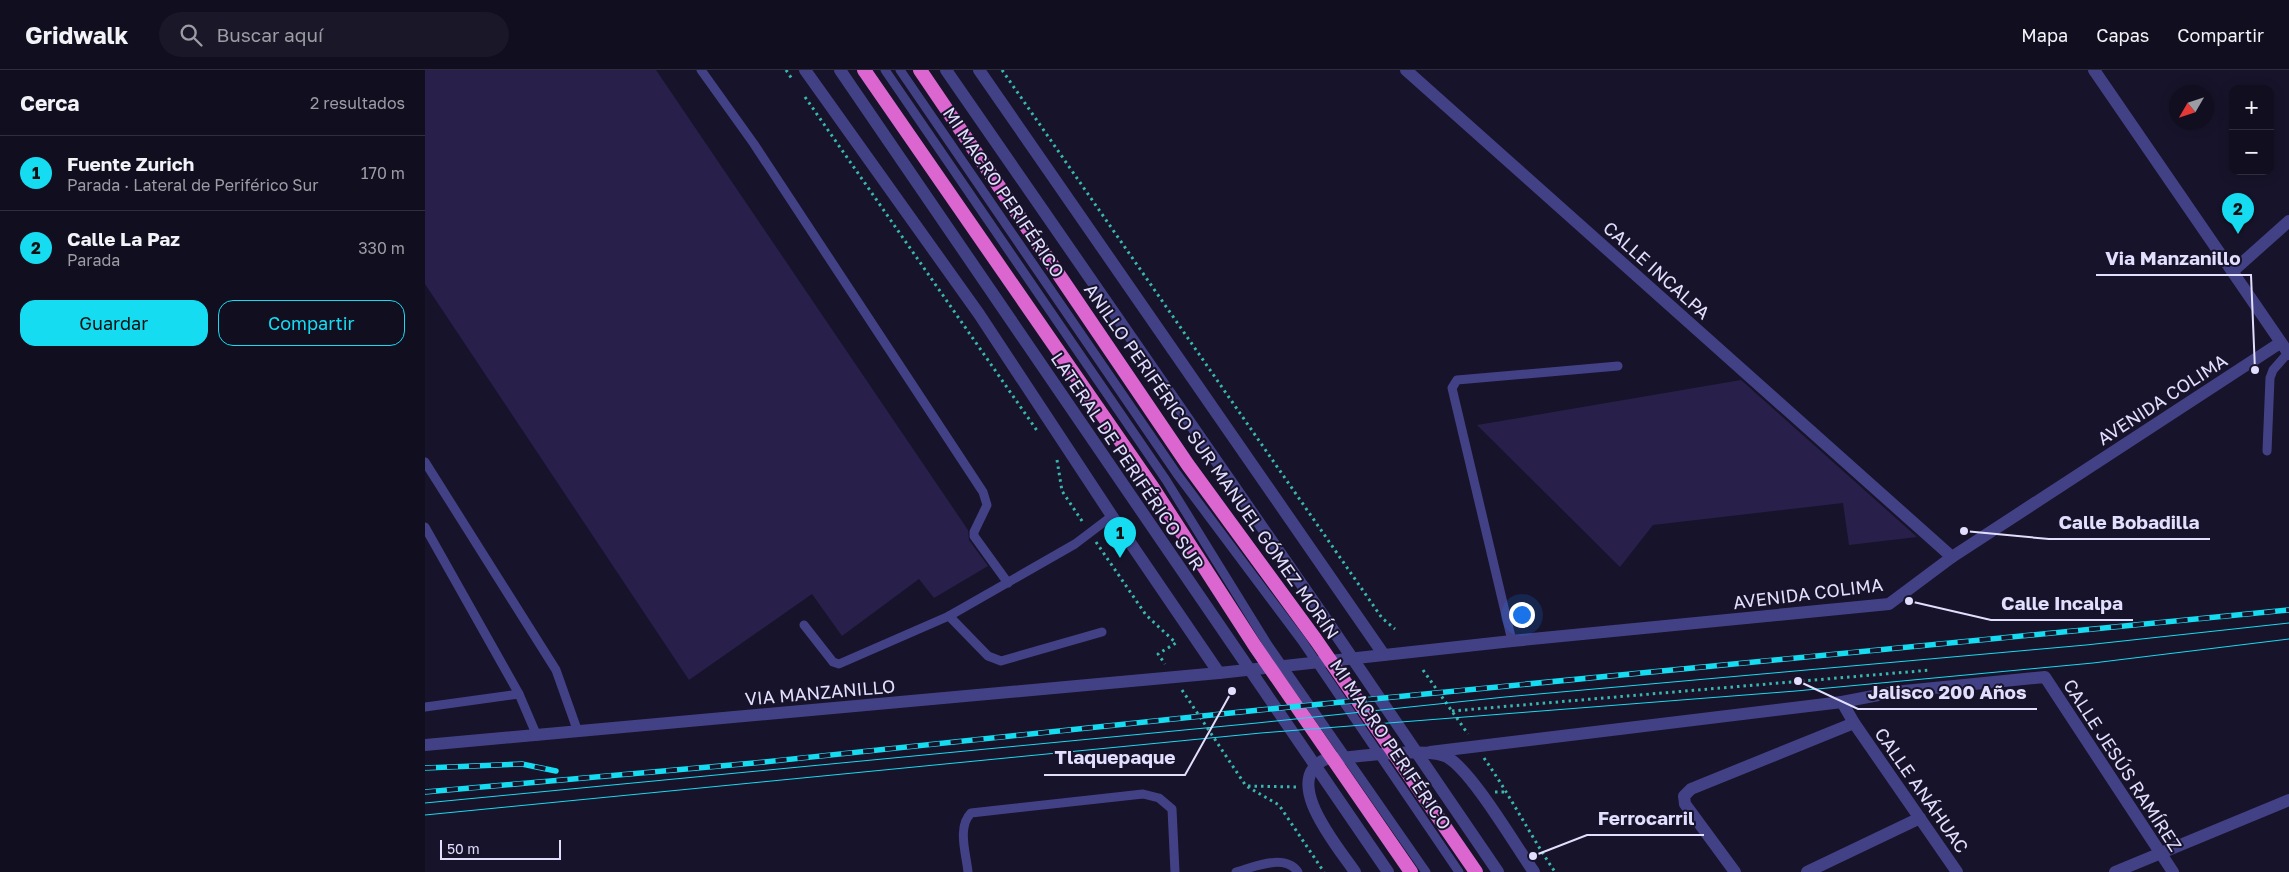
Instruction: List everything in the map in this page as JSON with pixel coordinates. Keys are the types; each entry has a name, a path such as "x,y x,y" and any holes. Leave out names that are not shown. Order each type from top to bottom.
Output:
{"highway":[{"path":"864,70 1262,645 1347,780 1411,872"},
{"name":"ANILLO PERIFÉRICO SUR MANUEL GÓMEZ MORÍN","path":"920,70 1309,641 1400,763 1475,872"}],"street":[{"path":"805,70 979,314 1111,516 1219,673"},
{"name":"LATERAL DE PERIFÉRICO SUR","path":"840,70 1388,872"},
{"path":"946,70 1498,872"},
{"path":"979,70 1384,655"},
{"name":"CALLE INCALPA","path":"1406,70 1952,557"},
{"path":"2094,70 2287,346"},
{"path":"2233,271 2289,221"},
{"name":"AVENIDA COLIMA","path":"1384,655 1889,604 1952,557 2287,346"},
{"name":"VIA MANZANILLO","path":"425,745 1219,673 1384,655"},
{"name":"CALLE JESÚS RAMÍREZ","path":"1842,702 1893,692 2045,677 2173,872"},
{"path":"1355,872 1312,807 1307,788 1310,775 1318,763 1326,760 1427,752 1842,702"},
{"name":"CALLE ANÁHUAC","path":"1842,702 1853,723 1957,872"},
{"path":"1735,872 1685,804 1684,796 1691,789 1853,723"},
{"path":"1427,752 1446,757 1465,772 1534,872"},
{"path":"2115,872 2289,800"},
{"path":"1807,872 1920,818"}],"lane":[{"path":"701,70 754,144 983,492 987,505 974,532 974,536 1008,583"},
{"name":"MI MACRO PERIFÉRICO","path":"885,70 1166,480 1262,645 1361,776 1426,872"},
{"name":"MI MACRO PERIFÉRICO","path":"900,70 1177,474 1309,641 1386,766 1459,872"},
{"path":"2267,451 2270,378 2287,346"},
{"path":"1512,641 1452,388 1457,380 1618,366"},
{"path":"425,462 556,670 578,732"},
{"path":"804,625 833,662 839,664 949,616 1075,544 1111,516"},
{"path":"425,527 519,694 537,736"},
{"path":"949,616 988,656 1001,661 1102,632"},
{"path":"425,707 519,694"},
{"path":"968,872 963,832 964,820 971,813 1143,794 1159,798 1172,809 1175,872"},
{"path":"1236,872 1273,861 1295,868 1298,872"}],"path":[{"path":"1002,70 1382,618 1395,629"},
{"path":"799,89 1041,437"},
{"path":"1052,453 1058,461 1062,491 1146,615 1177,643 1158,654 1169,670"},
{"path":"1423,670 1469,735"},
{"path":"1452,711 1931,670"},
{"path":"1180,687 1246,786 1279,806 1325,872"},
{"path":"1480,752 1507,792 1536,844 1555,872"}],"building":[{"path":"425,70 656,70 968,530 969,540 988,566 934,598 919,579 842,636 812,594 689,680 425,284"},
{"path":"1741,380 1917,537 1849,545 1843,503 1653,525 1620,567 1477,425"}],"tram line":[{"path":"425,803 1257,723 1505,697 2086,645 2289,623"},
{"path":"425,815 1261,733 1796,691 2093,663 2289,639"}],"railway":[{"path":"425,792 754,763 1250,711 2289,610"},
{"path":"425,768 522,764 556,771"}],"place":[{"name":"Calle La Paz","path":"2238,234"},
{"name":"Via Manzanillo","path":"2255,370"},
{"name":"Calle Bobadilla","path":"1964,531"},
{"name":"Fuente Zurich","path":"1120,558"},
{"name":"Calle Incalpa","path":"1909,601"},
{"name":"Jalisco 200 Años","path":"1798,681"},
{"name":"Tlaquepaque","path":"1232,691"},
{"name":"Ferrocarril","path":"1533,856"}]}
